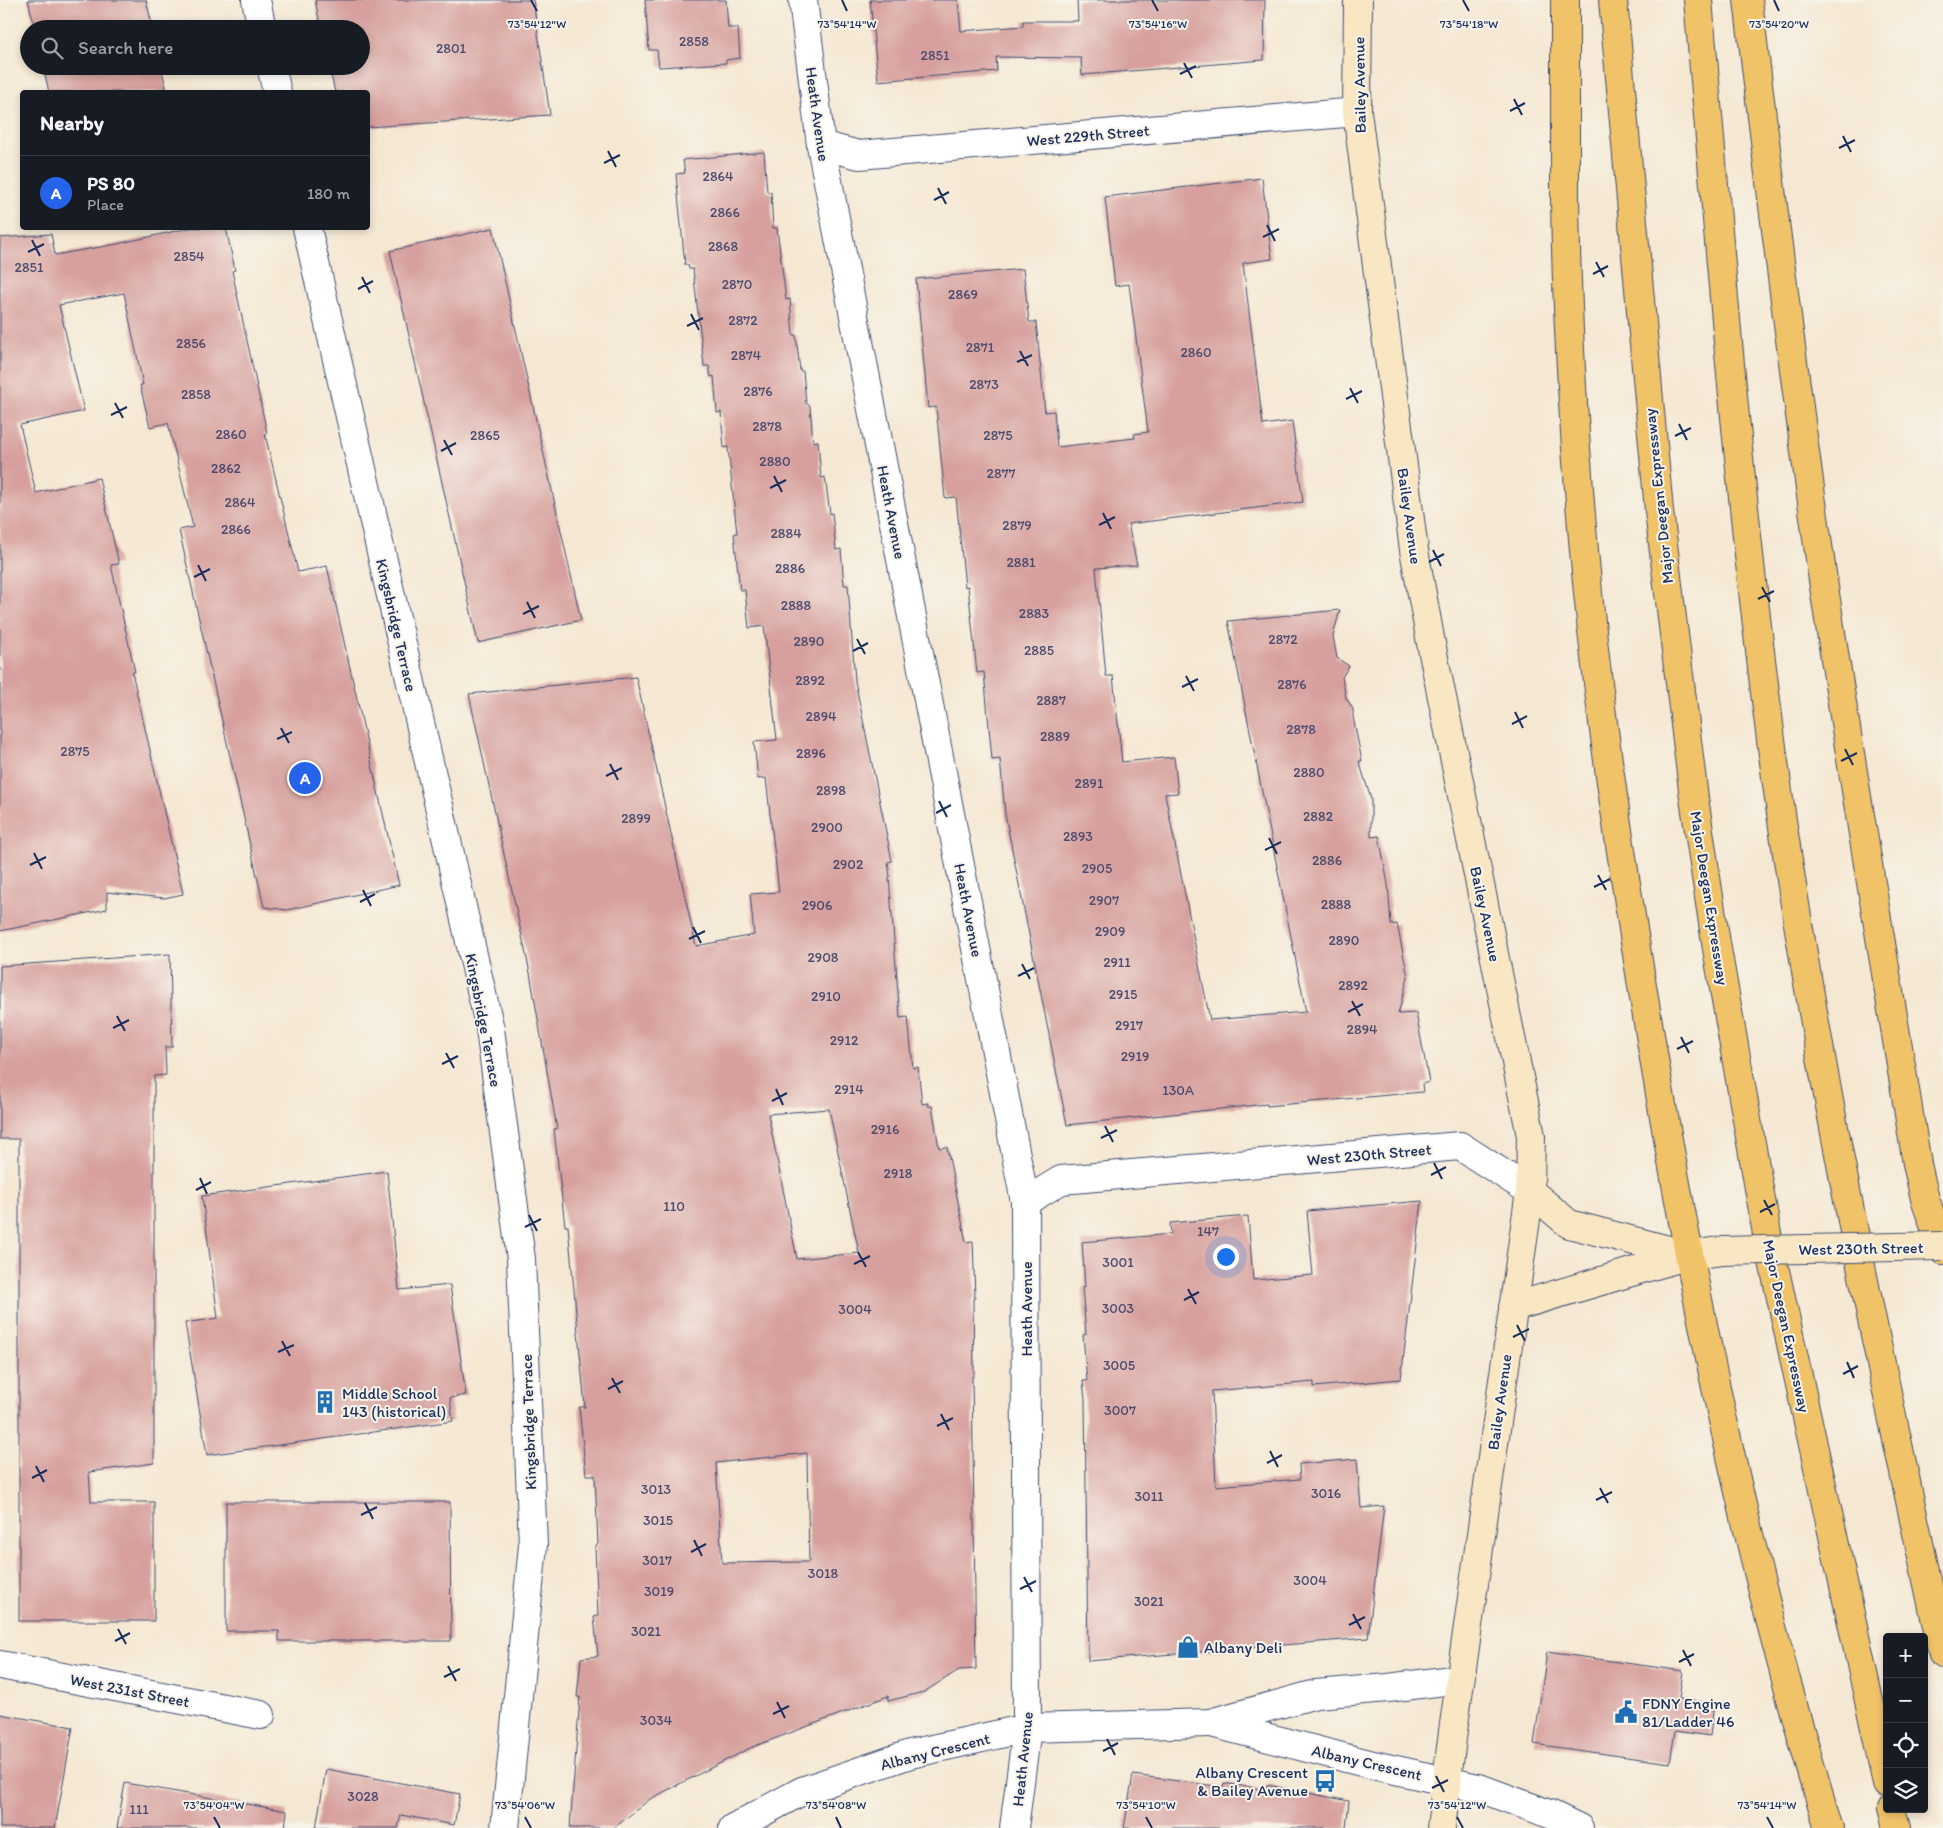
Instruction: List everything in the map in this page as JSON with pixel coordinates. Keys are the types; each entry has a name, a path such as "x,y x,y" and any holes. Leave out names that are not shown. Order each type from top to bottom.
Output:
{"highway":[{"path":"1565,0 1565,198 1568,296 1578,479 1601,706 1630,912 1674,1178 1702,1321 1774,1636 1799,1729 1829,1828"},
{"name":"Major Deegan Expressway","path":"1613,0 1659,511 1690,770 1713,924 1767,1234 1884,1768"},
{"path":"1698,0 1745,526 1782,818 1805,970 1854,1239 1943,1654"},
{"path":"1748,0 1784,304 1823,580 1917,1164 1925,1199 1943,1248"},
{"path":"1893,1813 1897,1828"}],"main road":[{"name":"Bailey Avenue","path":"1358,0 1357,112 1414,550 1431,643 1531,1136 1530,1191 1460,1680 1441,1828"},
{"name":"West 230th Street","path":"1530,1191 1570,1224 1689,1255"},
{"name":"West 230th Street","path":"1513,1307 1689,1255 1722,1252 1943,1248"}],"street":[{"path":"256,0 260,20"},
{"name":"Heath Avenue","path":"803,0 821,145 1025,1202 1028,1728 1014,1828"},
{"path":"273,75 277,90"},
{"name":"West 229th Street","path":"821,145 859,155 1357,112"},
{"name":"Kingsbridge Terrace","path":"307,230 490,1029 521,1259 533,1545 505,1828"},
{"name":"West 230th Street","path":"1025,1202 1061,1180 1460,1146 1530,1191"},
{"name":"West 231st Street","path":"0,1665 261,1715"},
{"name":"Albany Crescent","path":"734,1828 802,1791 910,1754 1028,1728 1210,1723 1316,1694 1460,1680"},
{"name":"Albany Crescent","path":"1210,1723 1373,1765 1482,1789 1552,1815 1579,1828"}],"building":[{"path":"28,0 146,0 151,20 33,20"},
{"path":"315,0 533,0 550,115 370,127 370,90 335,90 331,75 370,75 370,20 319,20"},
{"path":"645,0 726,0 728,28 738,28 740,58 726,60 726,63 659,67 657,50 649,50"},
{"path":"870,0 958,0 961,31 1023,26 1023,21 1078,21 1077,0 1265,0 1264,60 1082,75 1081,58 996,57 997,71 878,81"},
{"path":"45,75 163,75 167,90 49,90"},
{"path":"764,152 767,192 771,192 773,228 777,228 786,300 790,299 793,335 796,335 800,371 803,371 806,403 810,406 813,442 818,441 821,478 825,477 830,514 832,513 836,550 841,549 844,585 848,585 855,681 892,861 888,862 900,1018 908,1017 913,1068 918,1067 922,1104 928,1103 928,1106 932,1106 939,1148 947,1147 966,1242 973,1241 975,1298 973,1299 974,1376 972,1376 976,1669 959,1670 924,1692 888,1701 888,1696 750,1748 650,1799 614,1828 570,1828 580,1697 577,1697 581,1658 598,1656 594,1617 598,1616 595,1547 598,1544 595,1475 586,1475 579,1407 585,1407 568,1226 565,1226 554,1129 557,1129 530,973 469,694 636,677 696,946 754,935 750,894 779,892 766,778 758,779 754,742 777,740 764,626 749,628 745,590 740,590 734,534 737,533 728,447 724,448 721,412 717,413 714,376 711,377 709,366 704,366 693,269 689,269 688,265 685,265 676,174 685,173 683,160","holes":["829,1109 859,1253 797,1259 768,1114","807,1453 809,1562 722,1563 716,1463"]},
{"path":"1262,178 1272,259 1243,263 1263,425 1292,421 1303,502 1128,524 1137,565 1096,568 1106,676 1113,676 1122,762 1174,757 1178,793 1165,794 1210,1020 1306,1012 1228,621 1340,610 1333,636 1337,658 1349,666 1342,677 1346,698 1353,709 1362,761 1359,761 1371,799 1371,837 1379,836 1388,884 1391,925 1397,924 1408,977 1398,1014 1416,1013 1429,1082 1422,1084 1423,1092 1267,1106 1267,1104 1067,1125 1005,814 1000,759 992,760 984,672 977,673 968,586 965,587 956,497 945,498 936,407 928,408 916,279 1023,269 1029,322 1036,322 1045,412 1054,411 1057,447 1135,438 1134,434 1148,432 1129,284 1115,286 1105,197"},
{"path":"493,228 581,620 478,643 390,251"},
{"path":"180,230 226,230 235,270 232,271 267,433 265,434 298,572 327,566 399,885 287,910 264,907 179,530 193,527 168,423 150,427 140,385 143,385 124,293 59,305 84,411 20,425 36,493 99,478 119,564 111,565 135,672 132,672 183,894 164,898 107,892 107,909 0,931 0,238 51,234 55,255"},
{"path":"170,954 172,1047 165,1047 166,1075 154,1076 154,1463 89,1472 91,1502 154,1502 154,1621 19,1621 19,1139 0,1139 0,966"},
{"path":"387,1171 399,1290 450,1285 466,1395 450,1398 453,1421 207,1455 185,1323 218,1318 202,1196"},
{"path":"1422,1201 1401,1379 1314,1387 1314,1382 1212,1391 1216,1486 1300,1479 1299,1464 1357,1459 1361,1508 1384,1506 1368,1638 1088,1661 1085,1400 1083,1381 1087,1381 1083,1335 1086,1334 1082,1287 1085,1287 1082,1242 1171,1234 1170,1223 1248,1216 1253,1280 1313,1275 1307,1211"},
{"path":"226,1502 450,1502 451,1641 279,1641 279,1631 226,1631"},
{"name":"FDNY Engine 81/Ladder 46","path":"1547,1652 1683,1671 1679,1699 1714,1704 1710,1736 1675,1731 1670,1763 1534,1744"},
{"path":"0,1714 73,1727 55,1828 0,1828"},
{"path":"326,1769 460,1794 454,1825 401,1815 398,1828 316,1828"},
{"path":"1133,1775 1223,1787 1224,1783 1266,1790 1267,1785 1349,1801 1346,1828 1124,1828"},
{"path":"125,1783 287,1811 285,1828 117,1828"}],"place":[{"name":"PS 80","path":"305,778"},
{"name":"Middle School 143 (historical)","path":"325,1402"},
{"name":"Albany Deli","path":"1188,1647"},
{"name":"FDNY Engine 81/Ladder 46","path":"1626,1712"},
{"name":"Albany Crescent & Bailey Avenue","path":"1325,1781"}]}
